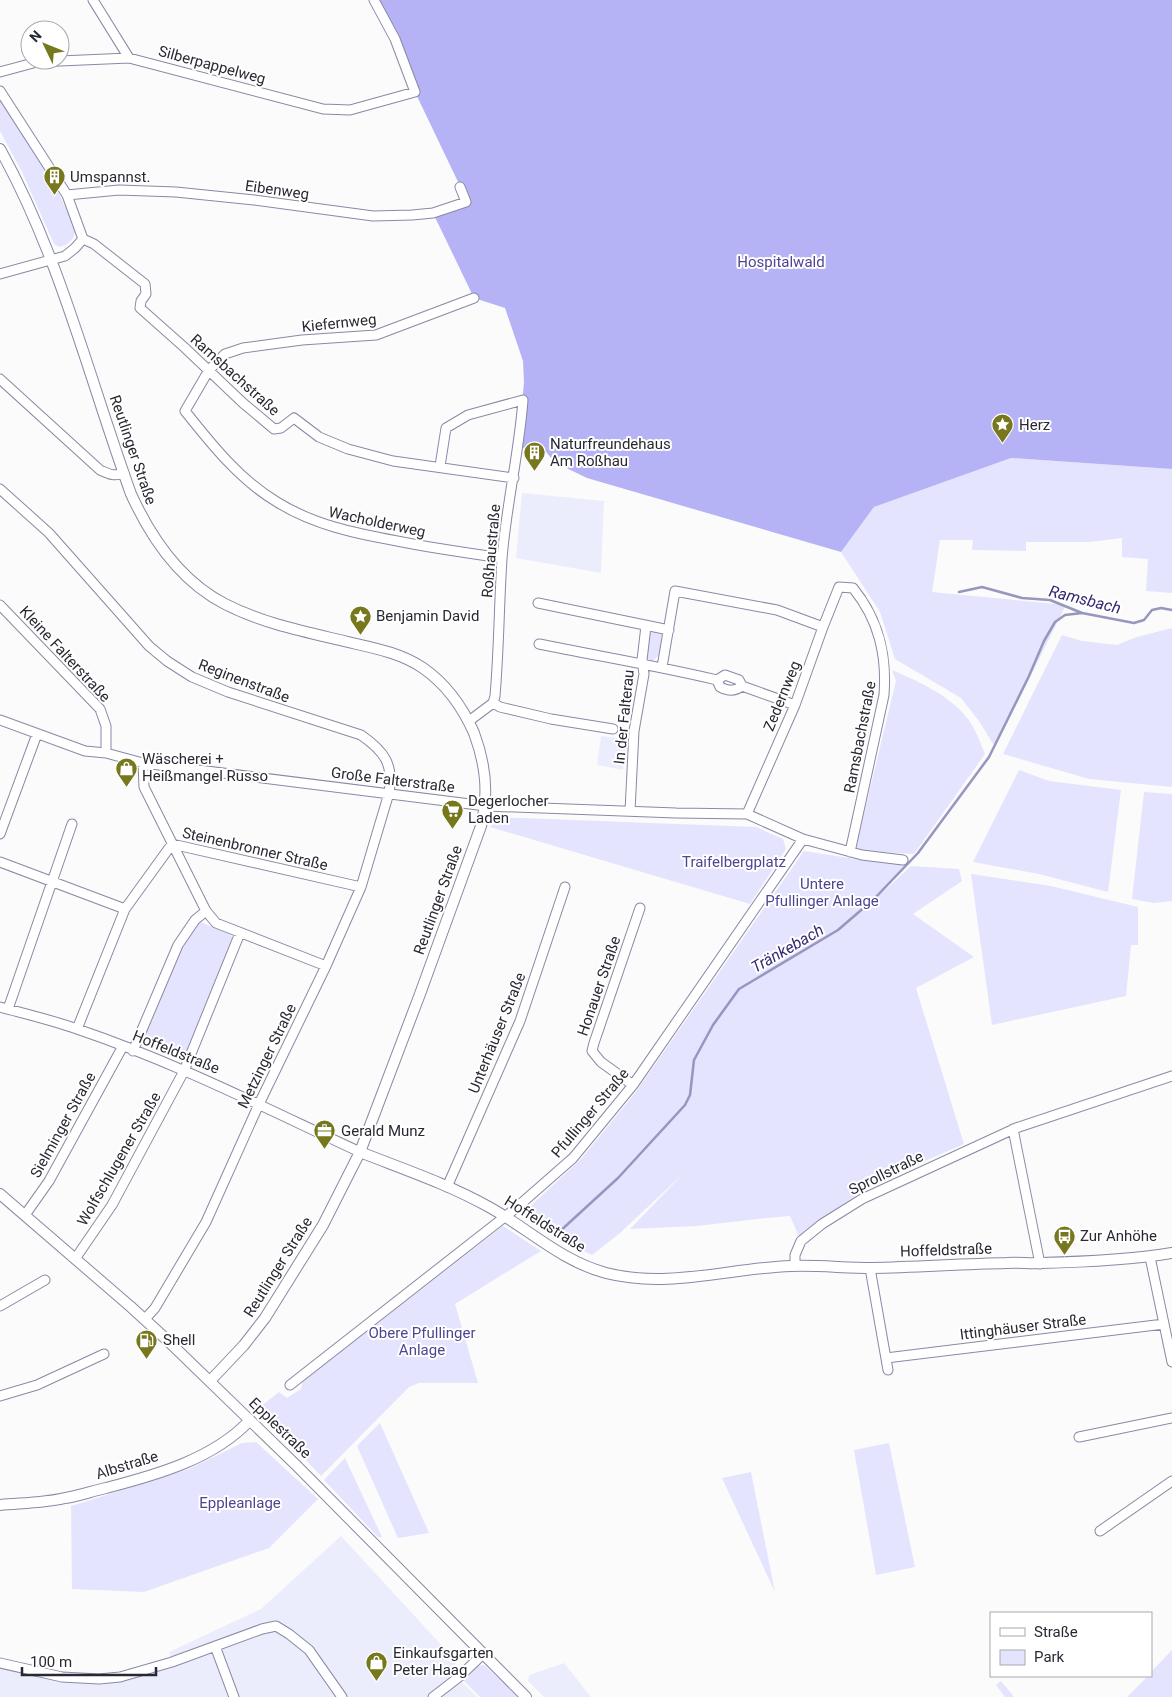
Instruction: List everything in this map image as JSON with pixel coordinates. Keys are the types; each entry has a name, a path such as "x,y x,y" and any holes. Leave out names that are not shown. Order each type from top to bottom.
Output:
{"street":[{"path":"93,0 129,58"},
{"name":"Silberpappelweg","path":"0,72 37,62 129,58 323,109 350,110 415,92 395,40 374,0"},
{"path":"0,91 67,195 83,239 65,256 0,274"},
{"name":"Reutlinger Straße","path":"0,149 25,196 51,261 124,473 142,518 154,539 179,568 223,603 262,620 379,649 409,660 423,668 448,691 468,721 476,738 485,776 487,794 481,826 360,1152 323,1225 265,1318 244,1345 210,1381"},
{"name":"Eibenweg","path":"67,195 119,190 176,192 373,216 393,216 433,213 466,202 460,186"},
{"name":"Ramsbachstraße","path":"83,239 94,244 145,284 146,294 141,301 140,308 274,429 281,428 294,418 319,437 348,449 393,461 440,466 514,478"},
{"name":"Kiefernweg","path":"209,370 225,354 243,348 302,340 376,335 474,298"},
{"name":"Wacholderweg","path":"209,370 185,411 225,460 277,503 319,523 347,532 502,558"},
{"path":"0,379 100,470 117,476 124,473"},
{"name":"Roßhaustraße","path":"440,466 446,428 468,415 522,400 521,426 502,558 500,640 493,704"},
{"name":"Reginenstraße","path":"0,489 48,533 149,646 167,661 192,677 228,692 361,735 377,746 387,762 392,778 389,793"},
{"name":"Ramsbachstraße","path":"840,587 852,588 867,608 882,644 886,676 884,695 850,852"},
{"name":"Zedernweg","path":"747,814 795,705 823,627 840,587"},
{"path":"662,667 675,591 777,610 823,627"},
{"path":"538,603 669,630"},
{"name":"Kleine Falterstraße","path":"0,605 100,709 106,726 106,753"},
{"name":"In der Falterau","path":"630,811 634,731 644,674 642,660 646,626"},
{"path":"539,644 644,666 662,667 717,680 725,675 732,676 739,680 742,686 795,705"},
{"path":"717,680 720,687 728,691 736,690 742,686"},
{"path":"468,721 493,704 551,720 613,729"},
{"name":"Große Falterstraße","path":"0,720 84,751 106,753 142,763 486,806 747,814 803,839 862,855 903,860"},
{"path":"0,834 37,734"},
{"path":"142,763 144,787 206,911 216,923 326,966"},
{"name":"Metzinger Straße","path":"146,1319 155,1308 206,1222 259,1104 326,966 361,887 389,793"},
{"path":"4,1008 54,881 72,824"},
{"name":"Pfullinger Straße","path":"290,1385 506,1217 573,1158 633,1085 803,839"},
{"name":"Steinenbronner Straße","path":"77,1029 125,909 172,844 361,887"},
{"path":"0,862 125,909"},
{"name":"Unterhäuser Straße","path":"447,1186 520,1021 565,887"},
{"name":"Honauer Straße","path":"633,1085 601,1062 592,1052 640,908"},
{"path":"134,1051 178,945 195,920 206,911"},
{"name":"Wolfschlugener Straße","path":"76,1259 112,1205 184,1071 240,933"},
{"name":"Hoffeldstraße","path":"4,1008 77,1029 123,1046 259,1104 360,1152 447,1186 489,1207 549,1247 586,1267 608,1273 634,1278 664,1279 764,1267 870,1268 1011,1262 1040,1264 1172,1254"},
{"name":"Sielminger Straße","path":"25,1215 49,1181 123,1046"},
{"name":"Sprollstraße","path":"795,1266 795,1255 801,1241 848,1207 1014,1129 1172,1076"},
{"path":"1014,1129 1040,1264"},
{"name":"Epplestraße","path":"0,1194 146,1319 250,1420 526,1697"},
{"path":"1150,1256 1164,1324 1170,1340 1172,1362"},
{"path":"870,1268 888,1370"},
{"path":"0,1306 45,1280"},
{"name":"Ittinghäuser Straße","path":"886,1358 1164,1324"},
{"path":"0,1396 37,1385 104,1354"},
{"path":"1079,1437 1172,1418"},
{"name":"Albstraße","path":"0,1505 64,1499 158,1473 193,1459 221,1444 243,1428 250,1420"},
{"path":"1100,1531 1172,1482"},
{"path":"0,1664 62,1677 99,1679 120,1676 154,1667 262,1629 276,1626 290,1634 309,1650 342,1697"},
{"path":"215,1646 234,1697"},
{"path":"433,1697 459,1677 483,1654"}],"shaded area":[{"path":"522,493 604,501 601,573 516,558"},
{"path":"621,735 627,737 623,770 597,765 601,736 618,738"},
{"path":"341,1536 457,1662 449,1670 477,1697 0,1697 0,1663 99,1679 172,1662 169,1652 261,1609"},
{"path":"564,1663 591,1697 544,1697 528,1681 529,1675"}],"green space":[{"name":"Hospitalwald","path":"374,0 1172,0 1172,469 1011,458 874,507 841,552 587,478 554,462 544,449 518,448 524,382 523,361 505,308 474,298 433,213 466,202"},
{"path":"0,98 45,167 72,222 75,232 72,240 65,245 59,247 54,244 22,172 0,131"},
{"path":"1011,458 1172,469 1172,593 1146,591 1148,559 1122,557 1122,538 1090,542 1026,542 1026,551 972,550 973,540 940,540 932,592 1066,605 995,747 979,721 961,698 895,659 880,612 841,552 874,507"},
{"path":"1172,628 1172,787 1089,779 1003,754 1062,635 1082,641 1117,645 1137,637"},
{"path":"648,632 662,634 659,655 652,662 645,662"},
{"path":"892,670 936,692 957,707 972,725 985,754 914,854 855,851 896,681"},
{"path":"1019,770 1049,781 1121,790 1108,892 1039,874 973,862"},
{"path":"1144,792 1172,794 1172,901 1154,903 1132,899"},
{"name":"Traifelbergplatz","path":"495,817 756,827 783,839 786,849 750,904 490,827"},
{"name":"Untere Pfullinger Anlage","path":"804,851 862,860 908,863 882,893 911,866 959,869 962,881 913,914 974,957 916,988 964,1144 874,1183 839,1207 836,1215 801,1241 790,1216 697,1226 630,1229 683,1174 620,1233 592,1255 570,1245 522,1214 581,1159 635,1093"},
{"path":"971,874 1051,886 1138,907 1138,945 1131,945 1126,996 992,1025"},
{"path":"197,923 203,923 231,935 233,940 187,1053 177,1057 166,1055 145,1042 145,1036 180,951"},
{"name":"Obere Pfullinger Anlage","path":"503,1226 541,1251 455,1304 478,1383 419,1383 409,1387 321,1476 268,1421 260,1407 279,1392 287,1398 301,1389 303,1381"},
{"path":"380,1423 429,1533 398,1538 357,1446"},
{"name":"Eppleanlage","path":"256,1442 318,1499 269,1548 144,1592 72,1589 71,1506 189,1469 242,1443"},
{"path":"889,1443 915,1567 876,1575 854,1450"},
{"path":"345,1458 382,1537 378,1537 324,1480"},
{"path":"751,1472 775,1592 722,1478"},
{"path":"1172,1650 1172,1697 1127,1697 1147,1677 1152,1677 1152,1671"},
{"path":"484,1665 519,1697 480,1697 463,1680 477,1666"},
{"path":"1001,1681 1014,1697 1005,1697 996,1685"}],"waterway":[{"name":"Ramsbach","path":"959,592 982,587 1022,598 1050,600 1082,613 1134,623 1144,620 1152,610 1161,608 1172,610"},
{"name":"Tränkebach","path":"558,1233 618,1178 685,1105 690,1095 694,1060 713,1025 739,989 838,930 874,899 918,853 989,757 1044,641 1055,622 1065,615 1082,613"}],"place":[{"name":"Umspannst.","path":"54,196"},
{"name":"Herz","path":"1003,444"},
{"name":"Naturfreundehaus Am Roßhau","path":"534,472"},
{"name":"Benjamin David","path":"360,635"},
{"name":"Wäscherei + Heißmangel Russo","path":"126,787"},
{"name":"Degerlocher Laden","path":"452,829"},
{"name":"Gerald Munz","path":"325,1150"},
{"name":"Zur Anhöhe","path":"1064,1255"},
{"name":"Shell","path":"147,1359"},
{"name":"Einkaufsgarten Peter Haag","path":"377,1681"}]}
